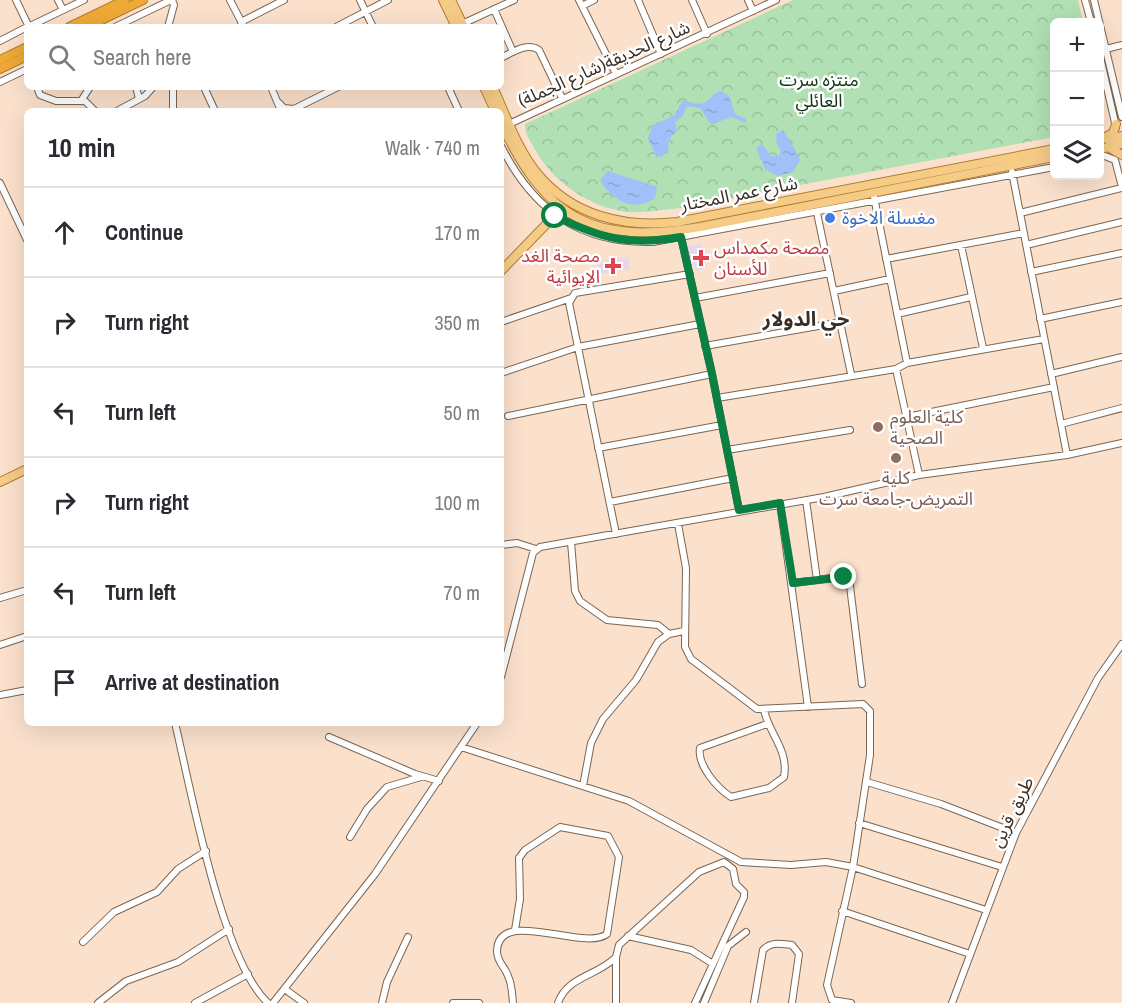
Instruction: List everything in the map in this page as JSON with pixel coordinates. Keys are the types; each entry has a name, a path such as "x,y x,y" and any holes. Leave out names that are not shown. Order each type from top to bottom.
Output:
{"highway":[{"path":"75,24 125,0"},
{"path":"93,24 143,0"},
{"path":"0,60 24,48"},
{"path":"0,69 24,57"}],"main road":[{"path":"443,0 459,24"},
{"path":"452,0 459,24"},
{"path":"485,90 494,108"},
{"name":"شارع عمر المختار","path":"494,90 499,108"},
{"path":"1104,138 1113,133 1119,121"},
{"path":"504,125 523,167 543,193 562,208 607,229 654,234 1050,158"},
{"name":"شارع عمر المختار","path":"504,125 549,186 588,212 632,224 677,222 1050,150"},
{"path":"1104,141 1121,144"},
{"path":"1104,148 1121,144"},
{"path":"516,174 523,167"},
{"path":"504,266 562,208"},
{"path":"604,238 607,229"},
{"path":"0,482 24,470"}],"street":[{"path":"16,0 27,24"},
{"path":"58,0 63,10"},
{"path":"34,24 84,0"},
{"path":"121,24 172,0 174,5 169,24"},
{"path":"230,0 242,24 284,0"},
{"path":"360,0 372,24"},
{"path":"342,24 388,0"},
{"path":"464,24 514,0"},
{"path":"594,0 580,3 616,74"},
{"path":"638,0 662,54"},
{"path":"693,0 707,34"},
{"path":"748,0 753,11"},
{"name":"شارع الحديقة(شارع الجملة)","path":"504,125 707,34 776,0"},
{"path":"1086,0 1090,18"},
{"path":"1094,0 1106,49 1121,144"},
{"path":"494,9 501,24"},
{"path":"0,41 24,29"},
{"path":"504,32 513,52"},
{"path":"1106,49 1122,45"},
{"path":"504,56 531,46 539,50 562,98"},
{"path":"0,82 24,70"},
{"path":"1104,70 1119,121"},
{"path":"38,90 40,95 56,101 81,101 88,103 92,108"},
{"path":"81,101 88,90"},
{"path":"137,90 139,99"},
{"path":"125,108 150,90"},
{"path":"173,90 173,108"},
{"path":"205,90 214,108"},
{"path":"272,90 281,108"},
{"path":"296,108 332,90"},
{"path":"449,90 458,108"},
{"path":"278,102 284,108"},
{"path":"504,152 516,174 555,216 604,238 630,243 681,237 875,203 1050,168"},
{"path":"1020,213 1122,188 1115,160 1104,156"},
{"path":"1010,166 1067,454"},
{"path":"0,183 24,234"},
{"path":"873,192 907,363"},
{"path":"817,213 851,374"},
{"path":"1026,245 1122,222"},
{"path":"886,259 1024,233"},
{"path":"681,237 723,425 739,510"},
{"path":"961,245 983,348"},
{"path":"1031,272 1122,253"},
{"path":"695,298 830,273"},
{"path":"504,321 571,298 575,293 690,274"},
{"path":"834,291 890,279"},
{"path":"897,314 971,297"},
{"path":"571,298 587,399 616,534"},
{"path":"1040,319 1122,302"},
{"path":"705,346 841,322"},
{"path":"504,372 578,347 700,324"},
{"path":"717,398 851,374 896,369 907,363 1044,339"},
{"path":"1051,374 1122,357"},
{"path":"896,369 919,475"},
{"path":"508,416 712,374"},
{"path":"907,417 1054,387"},
{"path":"1061,424 1122,408"},
{"path":"598,448 723,425"},
{"path":"727,450 850,430"},
{"path":"504,545 517,543 536,549 678,524 739,510 806,500 919,475 1067,454 1122,443"},
{"path":"610,502 733,478"},
{"path":"806,500 817,580"},
{"path":"780,503 793,583 808,707"},
{"path":"678,524 686,568 685,647 691,659 752,706 764,710 862,704 867,707 871,716 867,782 853,867 833,949 827,992 835,1002 851,1003"},
{"path":"571,542 575,591 580,601 607,620 658,625 669,634"},
{"path":"504,657 536,549"},
{"path":"793,583 849,578 862,684"},
{"path":"0,598 24,591"},
{"path":"583,786 586,760 596,731 636,680 652,649 669,634 684,631"},
{"path":"0,645 24,637"},
{"name":"طريق قرين","path":"952,1003 1016,833 1098,678 1122,644"},
{"path":"0,695 24,691"},
{"path":"764,710 767,724 786,764 784,777 778,784 769,788 731,797 724,792 704,766 699,756 700,748 767,724"},
{"path":"176,726 228,929 248,974 268,1003"},
{"path":"273,1003 286,990 375,874 475,726"},
{"path":"329,737 421,777 439,781"},
{"path":"461,747 646,808 741,862 791,865 826,862 853,867 986,910"},
{"path":"350,837 367,809 387,787 421,777"},
{"path":"867,782 941,804 1016,833"},
{"path":"859,823 1002,867"},
{"path":"513,1003 508,974 499,963 497,954 501,937 515,930 596,939 607,934 620,857 608,836 560,827 522,853 517,867 520,899 515,930"},
{"path":"83,942 114,912 157,892 178,868 207,851"},
{"path":"616,1003 616,957 619,945 699,872 724,861 734,869 736,884 744,892 744,897 695,1003"},
{"path":"842,911 970,954"},
{"path":"98,1003 126,981 178,962 228,929"},
{"path":"704,1003 728,946 746,932"},
{"path":"628,936 691,950 713,964"},
{"path":"382,1003 387,982 408,937"},
{"path":"754,1003 762,954 765,947 778,944 792,945 799,954 792,1003"},
{"path":"558,1003 561,995 576,980 603,968 616,957"},
{"path":"195,1003 248,974"},
{"path":"286,990 303,1003"},
{"path":"289,1003 294,996"},
{"path":"453,1003 479,1003"}],"shaded area":[{"name":"مصحة مكمداس للأسنان","path":"702,243 706,268 696,271 692,260 698,259 690,259 688,246"},
{"name":"مصحة الغد الإيوائية","path":"628,257 630,269 599,274 597,262"}],"green space":[{"name":"منتزه سرت العائلي","path":"793,0 1078,0 1082,18 1050,18 1050,138 674,209 628,212 614,210 588,200 564,184 537,153 525,124"}],"water":[{"path":"721,91 729,96 735,114 746,119 746,123 731,117 712,124 700,108 687,106 683,116 675,122 677,131 669,139 668,152 661,157 655,155 648,138 653,125 675,115 682,101 700,104"},
{"path":"783,130 800,160 793,172 778,176 765,169 756,148 762,144 771,156 779,156 781,150 777,145 776,134"},
{"path":"608,171 657,187 655,198 639,204 631,204 617,198 600,180"}],"place":[{"name":"مغسلة الاخوة","path":"830,218"},
{"name":"مصحة مكمداس للأسنان","path":"701,258"},
{"name":"مصحة الغد الإيوائية","path":"613,266"},
{"name":"كلية العلوم الصحية","path":"878,427"},
{"name":"كلية التمريض-جامعة سرت","path":"896,458"}],"district":[{"name":"حي الدولار","path":"806,319"}],"route":[{"path":"555,216 604,238 630,243 681,237 712,374 739,510 780,503 793,583 844,577"}]}
